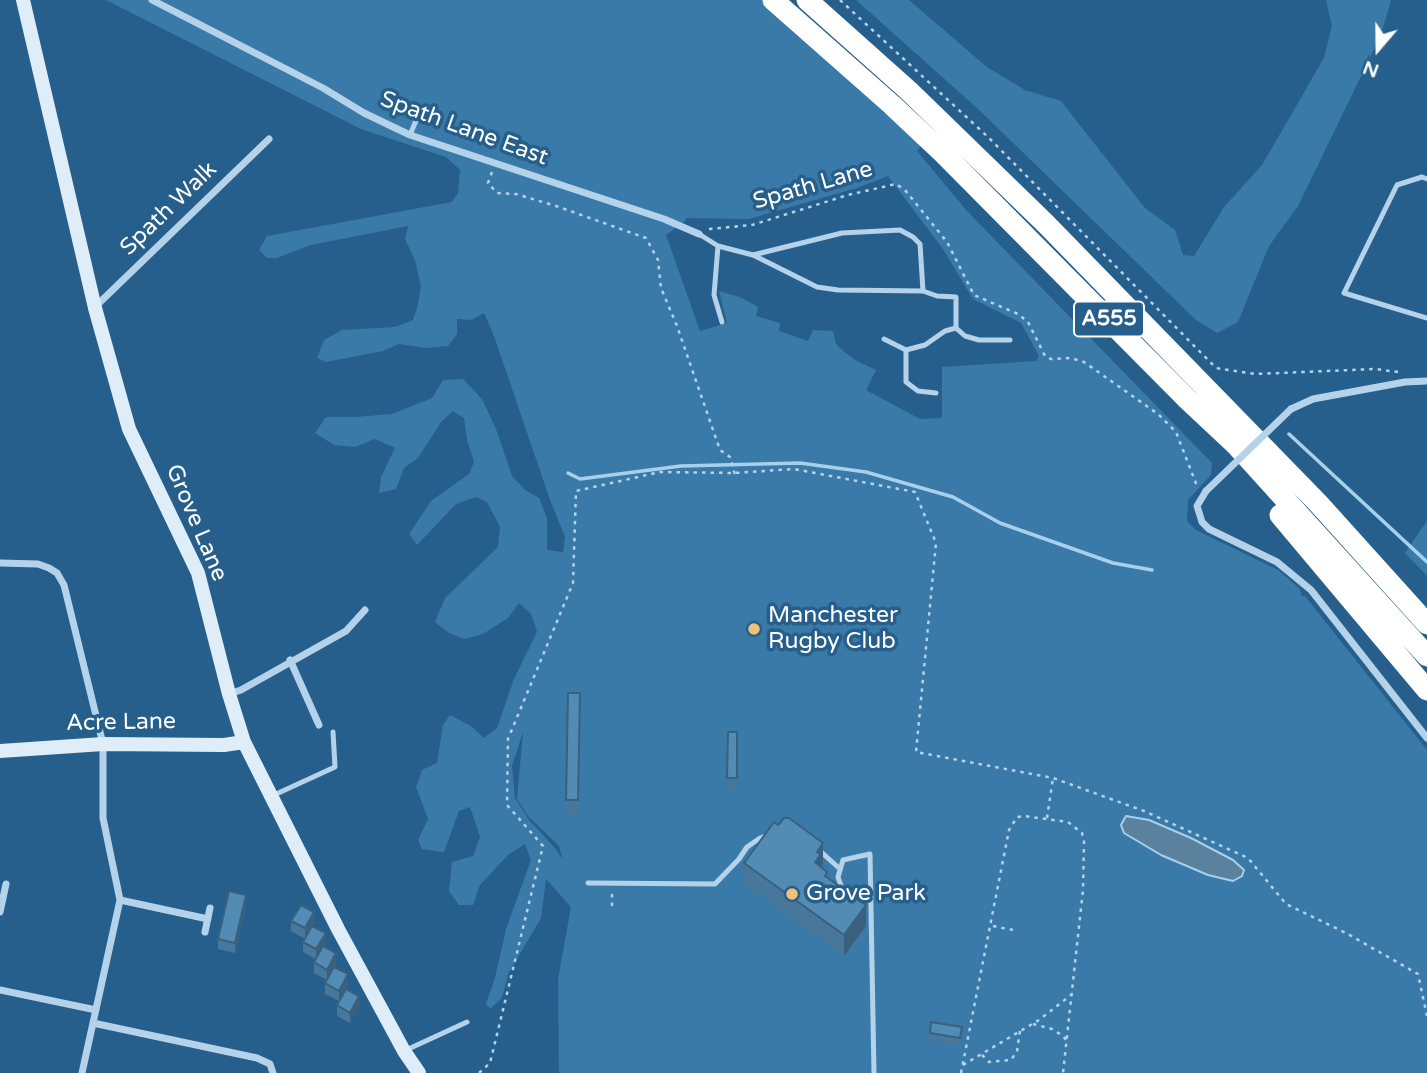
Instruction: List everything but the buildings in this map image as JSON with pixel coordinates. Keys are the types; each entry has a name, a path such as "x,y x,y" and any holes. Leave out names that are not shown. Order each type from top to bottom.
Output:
{"highway":[{"name":"A555","path":"773,0 943,153 1235,444 1427,656"},
{"name":"A555","path":"807,0 909,90 1046,224 1318,503 1427,624"},
{"path":"1187,399 1226,450 1427,690"},
{"path":"1318,503 1427,608"}],"street":[{"name":"Grove Lane","path":"23,0 95,308 129,429 198,573 244,742 338,929 404,1051 419,1073"},
{"name":"Spath Lane East","path":"152,0 410,135 664,219 699,234"},
{"name":"Spath Walk","path":"95,308 269,139"},
{"path":"1427,381 1405,382 1313,399 1291,409 1204,493 1197,506 1202,522 1209,529 1286,568 1311,590 1427,738"},
{"path":"0,563 50,568 57,573 64,585 103,744 103,817 120,900 82,1073"},
{"path":"229,694 241,690 290,660 346,631 365,610"},
{"path":"290,660 319,724"},
{"name":"Acre Lane","path":"0,751 103,744 224,745 244,742"},
{"path":"0,912 6,884"},
{"path":"120,900 208,919"},
{"path":"205,932 210,908"},
{"path":"0,990 96,1010"},
{"path":"93,1023 257,1058 270,1064 272,1073"}],"lane":[{"path":"410,135 420,111"},
{"path":"1427,179 1422,177 1397,185 1344,293 1427,318"},
{"path":"753,255 842,233 900,230 920,244 923,291"},
{"path":"699,234 718,246 753,255 817,287 838,290 923,291 937,296 956,297 956,328"},
{"path":"718,246 714,295 722,322"},
{"path":"884,339 906,350 925,345 945,331 956,328 972,339 1010,340"},
{"path":"906,350 906,382 919,391 936,393"},
{"path":"271,796 335,767 333,732"},
{"path":"588,883 715,884 747,847 774,833"},
{"path":"809,843 829,857 840,869"},
{"path":"853,900 844,893 838,877 843,860 870,854 874,1073"},
{"path":"862,907 871,913"},
{"path":"404,1051 467,1022"}],"path":[{"path":"840,0 988,137 1216,368 1255,374 1375,369 1400,373 1404,375 1405,382"},
{"path":"496,162 488,183 498,193 516,194 556,206 646,238 658,260 661,288 720,450 730,457 734,473"},
{"name":"Spath Lane","path":"688,229 752,225 848,195 896,184 905,190 947,242 974,295 1018,314 1028,322 1045,356 1084,362 1158,414 1175,432 1197,488 1204,493"},
{"path":"479,1073 490,1063 543,846 507,806 508,739 573,583 576,491 660,472 734,473 793,469 915,492 936,543 916,752 1052,778 1144,811 1248,858 1286,904 1346,933 1418,974 1427,1016"},
{"path":"1047,818 1052,778"},
{"path":"961,1073 1010,830 1017,817 1024,816 1068,822 1082,833 1084,842 1083,890 1063,1073"},
{"path":"612,883 612,905"},
{"path":"992,926 1013,930"},
{"path":"963,1065 1032,1024 1071,995"},
{"path":"1032,1024 1052,1029 1066,1040"},
{"path":"982,1054 989,1062 1011,1059 1017,1051 1020,1031"}],"shaded area":[{"path":"106,0 762,0 923,144 917,151 966,210 1212,463 1211,475 1188,500 1187,521 1196,530 1278,570 1299,588 1302,596 1305,596 1427,750 1427,1073 559,1073 558,979 571,907 546,879 541,918 508,974 502,998 490,1009 486,1004 506,929 531,860 525,844 508,855 480,885 473,905 459,905 449,891 452,862 473,856 480,837 470,807 459,811 444,852 422,849 418,840 428,819 416,787 422,770 437,763 443,725 450,715 471,726 484,738 497,728 514,679 537,632 531,614 519,603 508,618 483,634 464,639 449,633 435,622 445,598 498,547 500,527 487,502 476,497 456,504 417,545 409,534 431,501 469,474 474,462 464,418 453,411 441,422 418,458 404,468 396,489 379,493 381,477 395,448 375,439 355,447 334,445 315,433 326,417 392,414 432,398 443,380 463,379 482,399 496,429 512,476 525,490 539,498 547,518 547,550 563,552 565,537 494,336 484,313 471,320 457,319 457,334 448,346 425,348 399,344 383,351 326,362 317,358 324,340 342,330 395,327 413,320 421,287 415,260 405,239 408,226 311,245 277,258 267,258 259,250 267,236 452,202 458,193 460,170 446,157 361,129","holes":["888,176 943,249 973,299 1021,323 1039,356 1036,361 942,367 942,418 920,419 866,390 876,370 842,350 836,344 833,331 813,330 808,341 779,331 780,323 756,316 758,307 742,298 719,291 727,323 700,331 666,235 686,218 749,219 857,188","523,732 517,799 528,816 559,846 563,860 529,820 515,798 512,766"]},
{"path":"856,0 909,0 987,67 1025,90 1061,101 1145,208 1175,230 1183,255 1194,256 1224,207 1262,165 1324,58 1332,26 1326,0 1391,0 1381,35 1298,206 1269,246 1238,322 1217,333 1196,320 977,108"},
{"path":"1427,521 1427,576 1405,553"},
{"path":"1126,816 1149,820 1191,838 1233,860 1244,870 1242,876 1233,881 1208,875 1161,855 1124,833 1121,825"}],"waterway":[{"path":"1289,434 1427,562"},
{"path":"568,473 580,479 681,466 800,463 866,472 953,497 1000,523 1113,563 1152,570"}],"place":[{"name":"Manchester Rugby Club","path":"754,629"},
{"name":"Grove Park","path":"792,894"}]}
